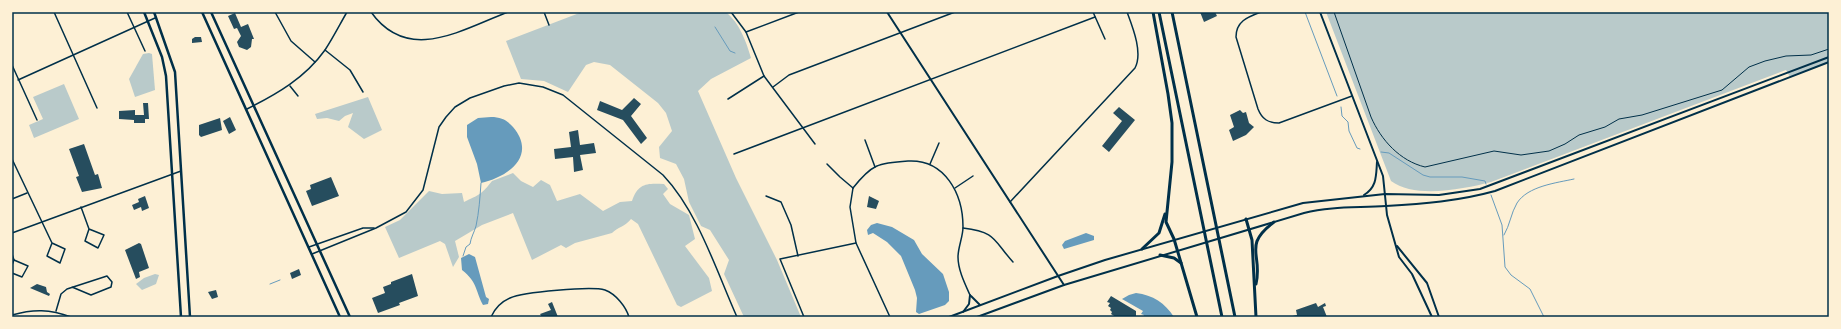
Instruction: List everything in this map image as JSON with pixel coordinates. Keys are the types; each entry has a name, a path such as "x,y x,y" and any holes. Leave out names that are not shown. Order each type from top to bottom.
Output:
{"highway":[{"path":"1142,249 1159,233 1166,210 1172,162 1172,123 1153,12"},
{"path":"1159,12 1222,317"},
{"path":"1172,12 1235,317"},
{"path":"1166,210 1167,227 1174,239 1197,317"},
{"path":"1246,218 1249,229 1255,286 1256,317"},
{"path":"1255,286 1257,278 1256,242 1260,233 1274,222"},
{"path":"1160,255 1174,258 1180,263"}],"main road":[{"path":"144,12 165,67 181,317"},
{"path":"154,12 175,72 190,317"},
{"path":"202,12 340,317"},
{"path":"211,12 350,317"},
{"path":"887,12 1064,285"},
{"path":"1320,12 1383,176 1386,206 1399,257 1412,274 1426,300 1432,317"},
{"path":"949,317 1058,276 1174,239 1303,203 1385,194 1451,194 1494,185 1829,57"},
{"path":"977,317 1064,285 1231,233 1318,210 1464,199 1508,187 1829,62"},
{"path":"1362,196 1371,191 1374,186 1377,162"},
{"path":"1397,246 1427,283 1440,317"},
{"path":"970,295 980,305"},
{"path":"962,312 969,304 970,295"},
{"path":"1426,300 1432,298"}],"street":[{"path":"54,12 97,108"},
{"path":"127,12 145,51"},
{"path":"275,12 291,41 315,62"},
{"path":"247,110 290,86 315,62 325,50 347,12"},
{"path":"371,12 379,24 400,37 421,41 439,38 508,12"},
{"path":"544,12 549,24"},
{"path":"731,12 746,32 764,76 815,144"},
{"path":"746,32 799,12"},
{"path":"773,87 789,75 955,12"},
{"path":"1093,12 1106,39"},
{"path":"1010,202 1135,68 1138,62 1138,55 1132,24 1127,12"},
{"path":"1261,12 1245,18 1238,25 1236,33 1238,46 1258,109 1263,118 1271,123 1279,123 1352,96"},
{"path":"734,154 1095,17"},
{"path":"18,80 156,18"},
{"path":"325,50 350,70 364,92"},
{"path":"12,66 37,120"},
{"path":"728,99 764,76"},
{"path":"312,254 399,217 418,198 426,181 439,127 454,107 470,98 504,86 519,83 543,87 563,96 587,113 663,175 674,187 691,213 737,317"},
{"path":"290,86 298,96"},
{"path":"865,140 875,167"},
{"path":"930,164 939,143"},
{"path":"12,159 52,244 65,249 60,263 47,256 52,244"},
{"path":"890,317 856,243 850,207 853,188 861,177 883,163 919,161 930,164 944,174 955,188 961,201 963,228 958,257 959,266 970,295"},
{"path":"827,164 853,188"},
{"path":"12,233 182,171"},
{"path":"955,188 973,176"},
{"path":"12,199 27,193"},
{"path":"766,196 781,202 791,225 798,256"},
{"path":"82,207 89,229 85,241 98,248 104,235 89,229"},
{"path":"309,247 363,228 376,228"},
{"path":"963,228 982,230 992,236 1013,262"},
{"path":"804,317 781,265 780,259 856,243"},
{"path":"12,254 14,260 12,264"},
{"path":"12,273 22,278 28,266 14,260"},
{"path":"56,311 61,294 72,287 107,276 112,282 111,287 91,295 72,287"},
{"path":"491,317 497,307 511,297 558,290 576,289 605,290 626,308 629,317"},
{"path":"12,315 40,310 56,311 71,317"}],"path":[{"path":"1334,12 1371,116 1379,131 1399,155 1417,165 1425,167 1494,151 1521,155 1549,151 1566,144 1579,135 1605,127 1619,119 1642,115 1722,90 1749,67 1765,60 1786,56 1811,55 1829,50"}],"shaded area":[{"path":"582,12 726,12 739,27 745,39 751,58 711,79 698,91 736,178 777,260 801,317 744,317 724,274 729,260 710,230 701,226 689,202 684,179 676,164 660,158 659,147 672,131 666,113 658,103 610,65 594,62 586,65 568,92 544,81 521,79 506,41"},
{"path":"1326,12 1829,12 1829,62 1790,77 1786,70 1491,182 1454,190 1413,190 1391,181"},
{"path":"143,54 152,54 155,90 135,97 129,79"},
{"path":"64,84 79,119 34,138 29,125 43,119 33,97"},
{"path":"368,97 382,130 364,139 348,127 353,113 345,116 339,121 327,118 317,119 315,114"},
{"path":"513,173 521,181 533,187 541,180 550,185 557,201 580,194 603,211 620,202 632,201 634,195 640,187 644,185 664,184 668,189 663,194 670,204 689,215 695,239 685,246 709,278 712,291 681,307 677,305 638,224 631,219 612,233 575,243 566,248 561,245 532,260 513,213 482,225 455,241 459,257 453,267 445,244 440,241 399,258 385,227 400,220 429,191 442,194 462,193 464,202 480,194 492,181"},
{"path":"155,274 159,275 156,284 142,290 136,284 144,278"}],"water":[{"path":"491,117 504,119 513,127 520,137 522,147 521,155 510,170 501,176 481,183 477,164 467,137 467,125 478,118"},
{"path":"877,223 892,227 914,240 922,254 943,274 949,292 949,301 945,305 919,314 916,312 917,298 915,290 901,256 887,242 873,233 868,235 867,230 871,225"},
{"path":"1086,233 1094,236 1094,240 1064,249 1062,245 1065,241"},
{"path":"469,254 475,257 486,297 489,299 488,304 483,305 474,283 462,270 461,258"},
{"path":"1136,293 1158,300 1174,317 1143,317 1144,315 1141,314 1143,311 1122,299"}],"building":[{"path":"1200,12 1215,12 1217,16 1204,22"},
{"path":"235,13 241,27 248,24 254,39 252,39 251,47 247,50 239,47 237,42 241,36 237,28 234,29 228,16"},
{"path":"195,37 201,37 202,42 192,43 192,39"},
{"path":"634,98 641,104 631,116 647,138 641,144 623,120 597,110 600,101 622,110"},
{"path":"143,103 148,103 149,119 145,119 145,123 134,123 134,120 119,119 119,111 135,110 135,115 144,115"},
{"path":"1119,107 1135,120 1109,152 1102,146 1122,121 1113,113"},
{"path":"1240,110 1243,113 1246,112 1249,123 1254,127 1246,135 1233,141 1229,130 1234,127 1230,115"},
{"path":"230,117 236,130 229,134 223,121"},
{"path":"220,118 222,130 201,137 199,135 199,125"},
{"path":"578,130 580,145 594,143 596,153 580,155 583,170 574,172 573,157 555,159 554,149 571,147 569,132"},
{"path":"84,144 95,175 98,174 102,188 82,192 76,177 79,176 69,149"},
{"path":"331,177 339,196 312,206 306,191 311,189 310,185"},
{"path":"145,196 149,208 142,211 141,207 134,210 132,205 139,202 138,199"},
{"path":"869,196 879,201 876,209 867,207"},
{"path":"139,243 141,244 149,268 139,272 140,277 136,279 125,250"},
{"path":"299,269 301,275 292,279 290,273"},
{"path":"412,274 418,296 399,303 400,305 378,313 372,298 385,293 383,287 391,284 391,282"},
{"path":"37,284 46,287 47,292 50,294 49,296 30,288"},
{"path":"216,290 218,297 212,299 208,292"},
{"path":"1111,296 1136,311 1136,317 1116,317 1111,314 1111,308 1108,306 1110,303 1107,302"},
{"path":"552,302 558,317 542,317 540,314 551,310 548,304"},
{"path":"1316,303 1318,307 1325,303 1326,306 1323,307 1327,317 1288,317 1297,315 1296,310"}],"waterway":[{"path":"1305,12 1337,96"},
{"path":"715,27 730,51 735,53"},
{"path":"1341,107 1342,116 1348,122 1349,131 1357,148 1360,149"},
{"path":"1381,152 1389,153 1423,175 1430,177 1462,177 1485,181 1486,184"},
{"path":"1504,235 1515,207 1522,197 1543,186 1574,179"},
{"path":"463,256 466,247 470,244 476,226 481,183"},
{"path":"1491,195 1502,225 1505,267 1511,275 1530,289 1544,317"},
{"path":"270,284 280,280"}]}
